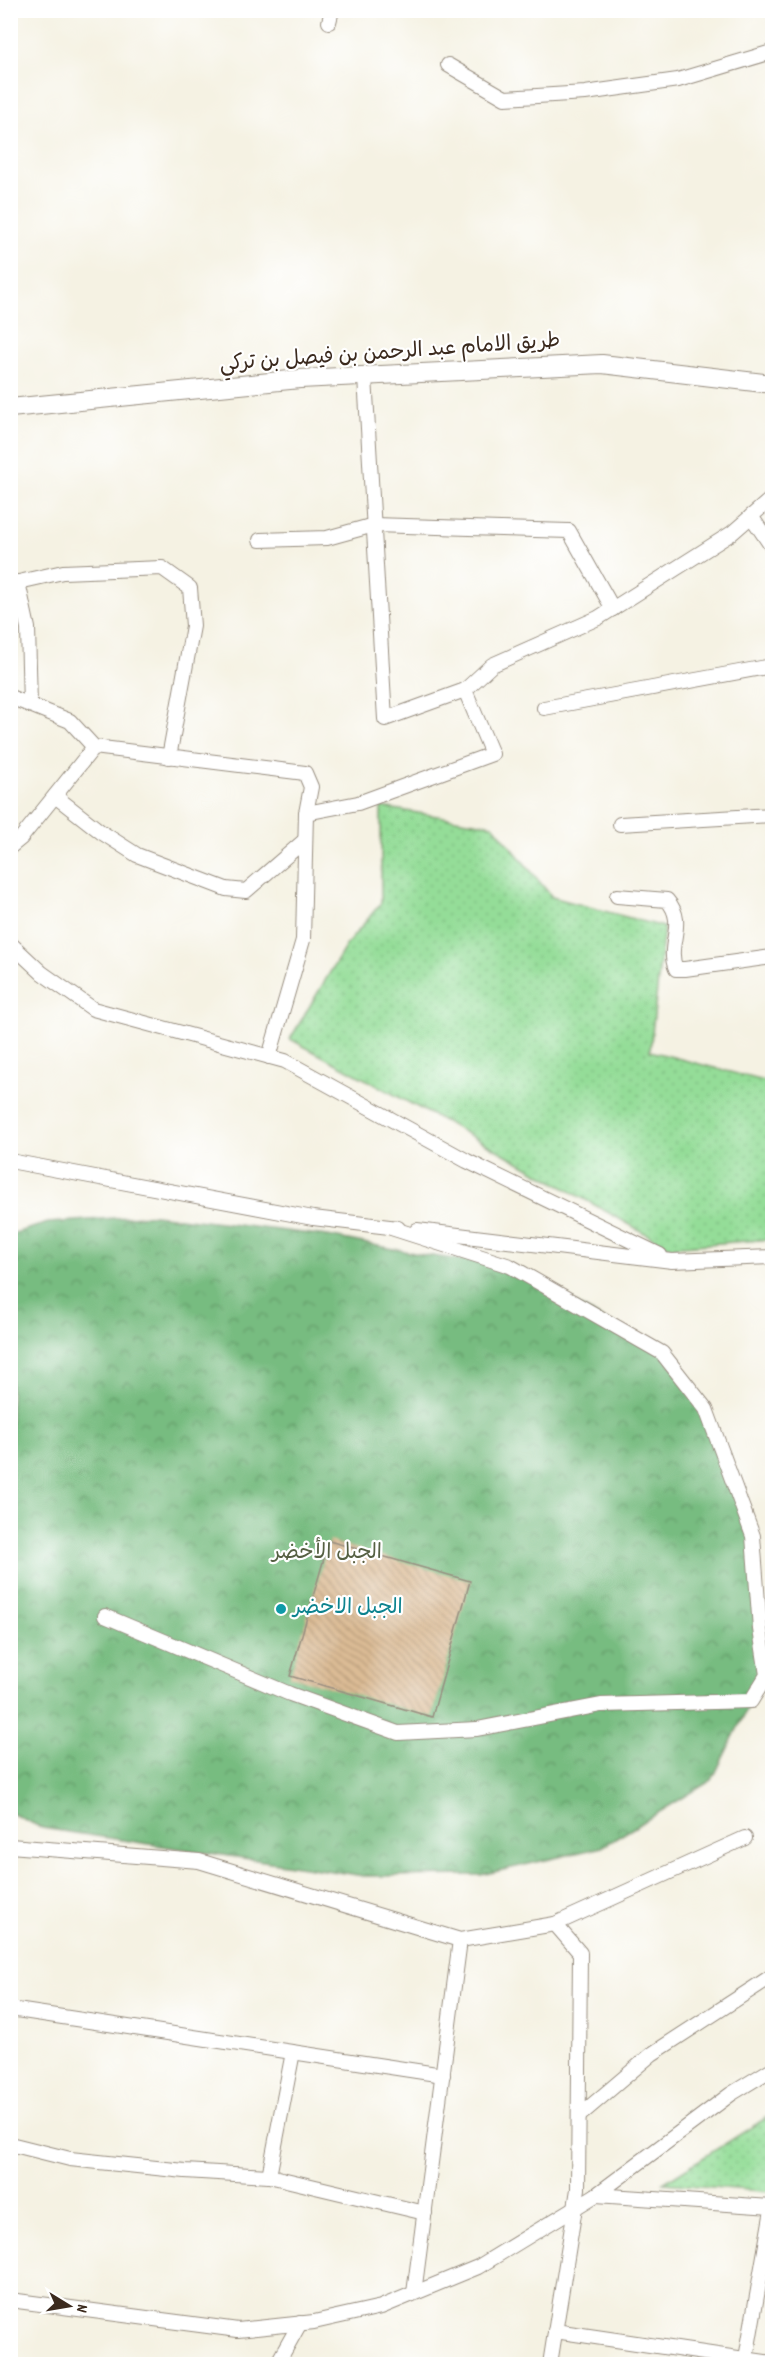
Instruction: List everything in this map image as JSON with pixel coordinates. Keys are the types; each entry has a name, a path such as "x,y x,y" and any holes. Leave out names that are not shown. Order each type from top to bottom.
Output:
{"street":[{"path":"448,65 505,98 585,93 678,80 772,52"},
{"name":"طريق الامام عبد الرحمن بن فيصل بن تركي","path":"10,408 300,379 602,364 772,384"},
{"path":"365,377 385,719 465,690 492,664 598,618 732,533 772,498"},
{"path":"751,516 772,547"},
{"path":"260,540 327,537 374,525 569,531 613,609"},
{"path":"30,705 28,628 14,583 63,572 162,568 190,588 193,626 169,757"},
{"path":"544,708 772,666"},
{"path":"306,813 358,803 492,754 465,690"},
{"path":"10,697 70,721 94,747 305,773 311,787 306,813 303,940 269,1057"},
{"path":"10,847 21,838 94,747"},
{"path":"55,796 101,832 137,855 226,889 246,891 305,840"},
{"path":"620,824 772,815"},
{"path":"617,896 667,900 676,909 677,923 672,960 676,969 772,957"},
{"path":"10,943 42,973 93,1009 285,1061 467,1161 672,1261"},
{"path":"10,1161 313,1218 519,1240 672,1261 772,1257"},
{"path":"105,1616 290,1694 398,1732 477,1729 601,1705 751,1701 767,1675 760,1629 753,1536 706,1409 662,1353 510,1266 388,1227"},
{"path":"10,1846 199,1861 460,1940 555,1924 745,1838"},
{"path":"550,2364 578,2189 579,2116 580,1953 555,1924"},
{"path":"414,2294 460,1940"},
{"path":"579,2116 652,2054 772,1977"},
{"path":"10,2009 443,2075"},
{"path":"268,2176 293,2052"},
{"path":"10,2300 238,2330 300,2323 381,2307 478,2267 575,2209 731,2094 772,2069"},
{"path":"10,2144 70,2159 268,2176 425,2213"},
{"path":"596,2195 772,2208 745,2362"},
{"path":"277,2364 300,2323"},
{"path":"555,2331 745,2362 772,2363"}],"green space":[{"path":"381,807 493,825 552,897 664,927 650,1051 772,1083 772,1239 669,1247 492,1147 290,1039 347,944 381,903"},
{"name":"الجبل الأخضر","path":"155,1215 328,1236 424,1255 510,1266 662,1353 706,1409 753,1536 767,1675 751,1701 712,1780 602,1847 481,1875 364,1876 42,1828 11,1813 11,1234 48,1223"},
{"path":"772,2114 772,2192 663,2183"}],"building":[{"path":"329,1541 470,1581 432,1717 290,1676"}],"place":[{"name":"الجبل الاخضر","path":"281,1609"}]}
